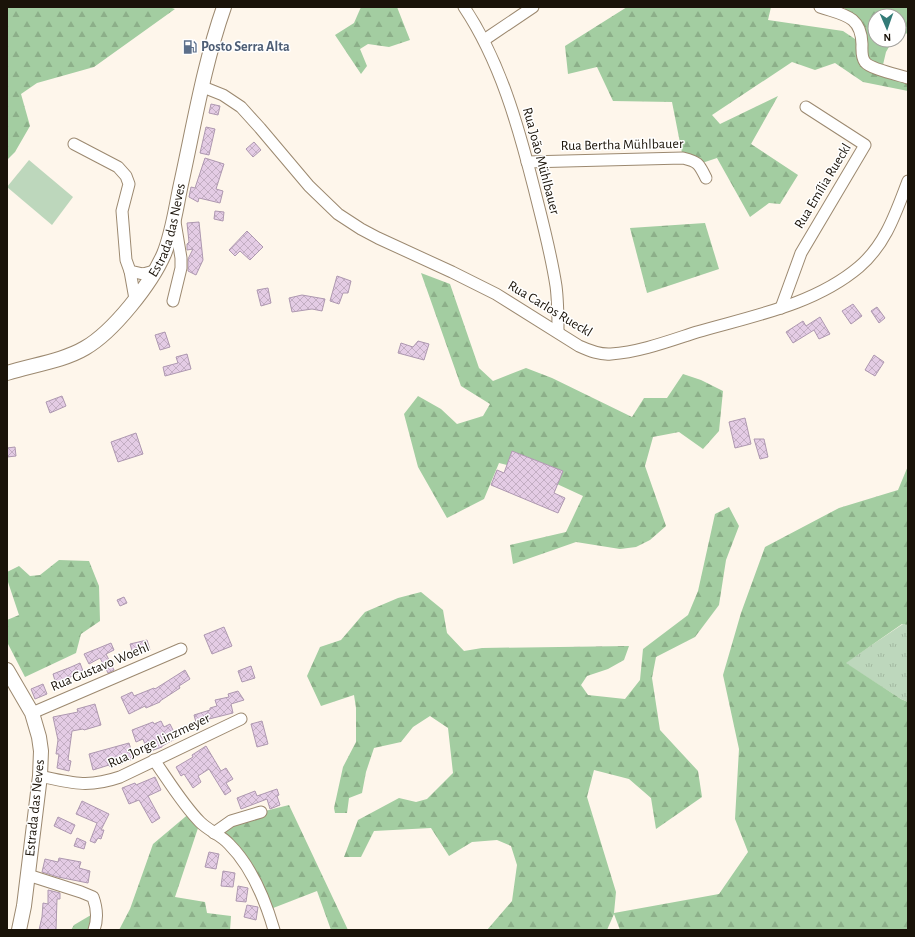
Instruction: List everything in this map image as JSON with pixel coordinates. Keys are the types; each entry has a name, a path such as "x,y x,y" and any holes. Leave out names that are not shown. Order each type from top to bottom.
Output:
{"main road":[{"name":"Estrada das Neves","path":"7,373 84,349 105,334 135,299 154,271 166,247 203,87 224,7"},
{"name":"Estrada das Neves","path":"7,670 32,713 40,737 41,751 40,776 28,875 19,930"}],"street":[{"name":"Rua João Mühlbauer","path":"464,7 484,40 510,104 527,162 552,263 556,287 558,332"},
{"path":"484,40 533,7"},
{"path":"820,7 852,18 856,22 861,35 862,56 865,62 871,66 908,78"},
{"name":"Rua Carlos Rueckl","path":"203,87 223,95 240,107 260,128 309,186 338,214 372,235 496,294 580,346 595,352 610,354 622,353 650,346 780,308 815,295 860,267 878,247 890,226 908,181"},
{"name":"Rua Emília Rueckl","path":"780,308 800,253 865,145 806,107"},
{"path":"74,144 118,167 126,176 129,184 122,211 126,260 130,271 135,299"},
{"name":"Rua Bertha Mühlbauer","path":"527,162 683,158 700,164 706,178"},
{"path":"173,300 181,268 181,258 174,215"},
{"path":"130,271 143,274 154,271"},
{"name":"Rua Gustavo Woehl","path":"32,713 181,649"},
{"name":"Rua Jorge Linzmeyer","path":"40,776 75,783 97,783 120,777 241,719"},
{"path":"154,760 191,812 200,822 229,843 250,873 263,898 274,930"},
{"path":"214,833 231,821 261,812"},
{"path":"28,875 93,897 96,912 96,925 94,930"}],"green space":[{"path":"7,7 169,7 175,9 94,67 37,83 21,94 30,126 15,152 7,160"},
{"path":"361,7 397,7 410,40 389,47 368,44 360,49 367,66 361,74 335,35 354,23"},
{"path":"627,7 771,7 768,20 843,31 861,43 861,35 843,15 845,7 908,7 907,33 907,8 867,8 867,48 888,48 882,69 908,78 908,91 863,82 835,63 815,70 792,62 712,115 720,124 778,96 751,144 798,175 780,204 769,203 750,217 717,158 699,164 683,158 672,102 613,101 597,67 568,74 565,46"},
{"path":"29,160 73,197 52,225 7,187"},
{"path":"705,223 719,269 647,293 630,228"},
{"path":"421,273 450,284 479,368 493,381 526,368 552,378 632,417 644,398 667,398 683,374 701,380 723,391 719,431 703,449 679,432 653,437 645,466 666,526 650,540 636,547 620,549 576,542 513,564 510,545 566,532 583,496 557,484 563,471 512,451 507,465 499,463 484,499 447,518 418,467 404,414 418,396 441,409 457,424 483,416 490,404 461,386"},
{"path":"908,466 908,625 902,624 846,663 908,702 908,930 620,930 614,914 607,930 487,930 512,901 517,865 511,846 497,840 472,842 449,856 431,828 374,831 361,857 344,857 358,820 399,798 416,802 427,799 453,773 448,728 430,716 413,727 401,742 374,748 366,772 362,793 349,798 347,813 335,813 334,808 343,767 356,742 356,708 354,695 321,706 307,676 320,647 341,640 365,612 398,598 421,592 443,610 447,633 464,651 482,648 629,646 624,660 608,669 587,676 581,685 588,695 625,699 640,680 643,649 688,615 698,591 715,514 729,507 739,526 726,560 719,605 695,637 656,657 652,678 660,730 698,771 702,797 656,829 651,798 629,779 594,770 587,797 616,892 614,913 719,894 748,852 735,819 739,749 723,675 741,613 765,547 839,508 898,490"},
{"path":"59,560 89,561 99,586 100,621 81,634 76,653 25,677 7,642 7,620 19,615 7,579 7,572 19,566 30,576 40,575"},
{"path":"903,624 908,625 908,702 845,663"},
{"path":"289,805 348,930 331,930 317,891 268,910 256,884 214,833 257,813"},
{"path":"191,812 200,822 175,897 205,902 207,913 231,916 230,930 119,930 130,909 153,844"},
{"path":"96,912 94,930 71,930 74,925"}],"building":[{"path":"211,104 220,106 218,115 209,113"},
{"path":"206,127 215,129 209,155 200,153"},
{"path":"254,142 261,150 253,157 246,149"},
{"path":"205,158 224,164 216,189 223,191 220,203 199,198 198,202 189,197 191,187 195,188"},
{"path":"215,211 224,212 223,221 214,219"},
{"path":"199,222 203,260 196,275 188,271 188,259 193,249 187,250 187,244 189,242 187,223"},
{"path":"247,231 263,247 250,260 240,251 235,256 229,250"},
{"path":"337,276 351,281 348,293 343,293 339,304 330,301"},
{"path":"268,288 271,303 261,306 257,290"},
{"path":"302,295 325,299 322,311 312,309 292,312 289,298"},
{"path":"853,304 862,316 851,324 842,311"},
{"path":"877,307 885,318 879,323 871,311"},
{"path":"820,317 830,334 819,339 814,330 793,343 786,332 803,321 806,326"},
{"path":"165,332 170,347 160,350 155,335"},
{"path":"418,341 429,344 424,360 398,353 401,343 413,347"},
{"path":"187,354 191,369 165,376 163,367 178,363 176,357"},
{"path":"874,355 884,362 875,376 865,370"},
{"path":"62,396 66,406 50,413 46,402"},
{"path":"745,418 751,444 735,448 729,422"},
{"path":"136,433 143,454 118,462 111,442"},
{"path":"754,439 764,439 768,457 760,459"},
{"path":"15,447 16,456 7,457 7,448"},
{"path":"512,451 563,471 554,493 565,498 558,513 491,485 497,470 504,473"},
{"path":"124,597 127,603 120,606 117,600"},
{"path":"224,627 232,646 212,654 204,635"},
{"path":"147,640 150,650 133,654 130,644"},
{"path":"111,643 114,650 106,654 114,670 108,673 100,658 89,664 84,654"},
{"path":"80,663 83,671 66,679 67,681 56,684 53,674"},
{"path":"251,666 255,678 242,682 238,671"},
{"path":"185,670 190,679 179,686 180,688 160,702 146,708 145,706 129,714 121,697 132,692 134,696 154,688 155,689"},
{"path":"43,684 47,694 35,699 31,689"},
{"path":"238,691 244,700 231,704 233,713 205,720 205,723 197,726 194,715 210,710 210,708 217,706 215,700 229,697 228,694"},
{"path":"95,704 101,725 84,730 72,731 68,760 71,761 69,771 57,768 59,754 56,754 58,740 53,717 78,712 77,709"},
{"path":"161,721 164,727 170,724 177,738 162,747 148,752 143,739 136,742 132,730 153,722 154,724"},
{"path":"262,721 268,744 257,747 251,724"},
{"path":"129,743 134,759 121,762 122,764 110,767 109,765 93,770 89,754"},
{"path":"206,746 221,771 226,768 233,779 226,783 231,791 225,795 209,769 198,776 201,782 193,788 184,774 181,776 176,767 193,757 192,755"},
{"path":"155,777 161,790 148,796 160,818 152,823 139,800 129,804 122,788 135,783 136,785"},
{"path":"277,789 279,795 277,796 280,805 270,809 267,799 241,809 237,798 255,791 257,796"},
{"path":"82,801 109,814 101,830 104,830 101,839 98,838 95,843 90,841 97,823 76,814"},
{"path":"58,817 75,825 71,834 54,826"},
{"path":"77,838 86,842 84,849 74,846"},
{"path":"209,852 219,854 216,869 205,867"},
{"path":"59,858 81,862 79,868 90,871 88,883 42,872 45,859 58,862"},
{"path":"223,871 235,873 233,887 221,886"},
{"path":"238,886 248,888 246,902 236,901"},
{"path":"48,890 60,893 60,899 57,899 56,930 39,930 43,903 48,904"},
{"path":"247,905 258,907 256,920 244,917"}],"place":[{"name":"Posto Serra Alta","path":"190,47"}]}
